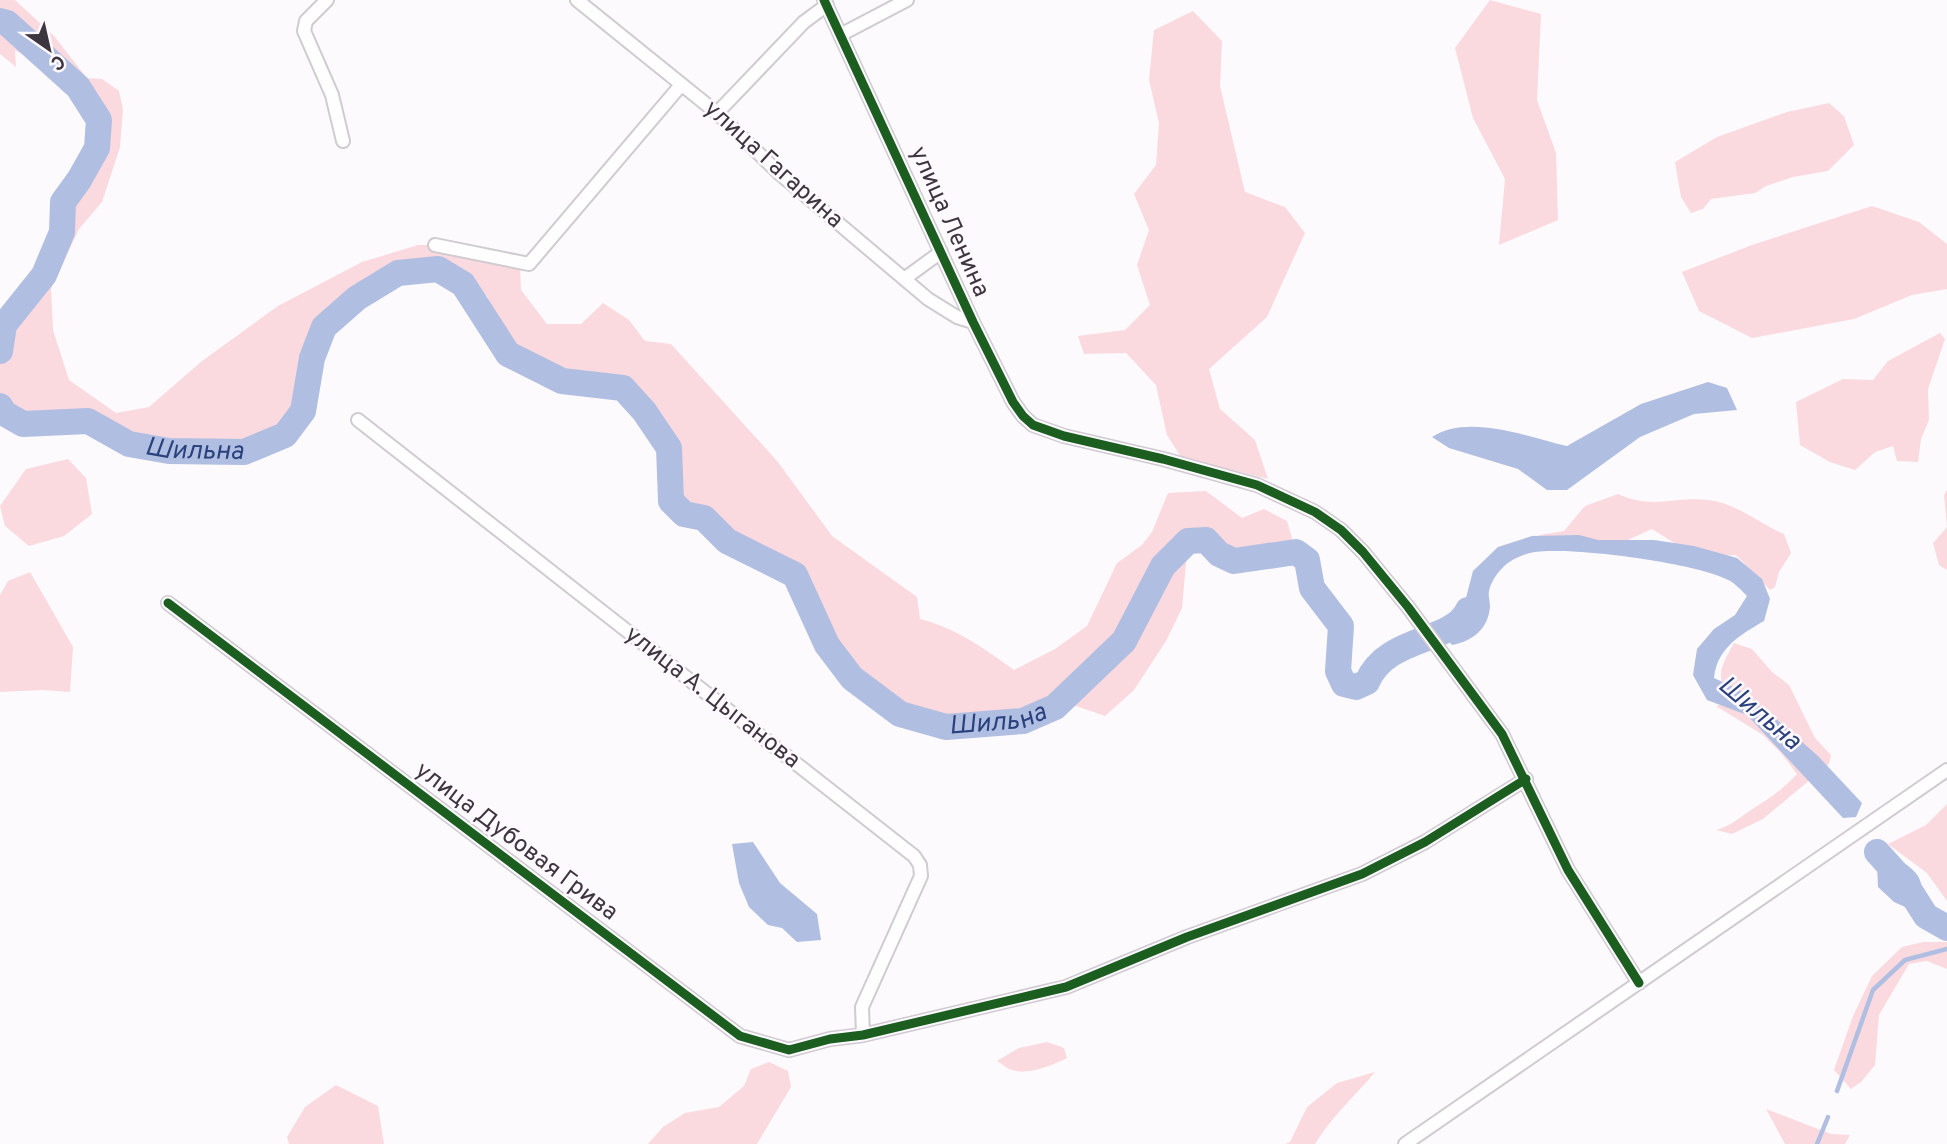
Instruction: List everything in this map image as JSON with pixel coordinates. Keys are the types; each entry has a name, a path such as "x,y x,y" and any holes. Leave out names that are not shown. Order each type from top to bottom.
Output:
{"street":[{"path":"327,0 306,21 304,31 332,95 343,141"},
{"name":"улица Гагарина","path":"577,0 717,113 780,174 904,279 948,313 973,322"},
{"path":"842,34 907,0"},
{"path":"717,113 804,22 826,3"},
{"name":"улица Ленина","path":"826,3 973,322 1013,402 1023,416 1033,425 1064,436 1175,462 1257,485 1315,512 1340,530 1363,552 1408,607 1502,734 1568,870 1639,983"},
{"path":"435,245 529,264 681,85"},
{"path":"904,279 941,252"},
{"name":"улица А. Цыганова","path":"358,420 914,856 920,865 921,876 862,1007 863,1035"},
{"name":"улица Дубовая Грива","path":"167,603 740,1036 789,1050 1066,988 1186,937 1363,874 1425,842 1526,779"},
{"path":"1405,1144 1947,770"}],"shaded area":[{"path":"0,0 15,0 54,36 87,78 102,79 119,91 123,109 120,147 102,202 79,229 51,289 53,330 69,380 116,413 149,407 202,361 278,306 362,262 418,245 435,245 520,267 521,290 547,324 581,324 603,303 629,320 645,341 671,344 778,462 832,536 917,597 920,619 958,634 1014,670 1055,649 1087,626 1117,563 1142,545 1152,532 1168,493 1206,491 1242,518 1264,509 1287,521 1296,552 1234,561 1219,554 1206,540 1188,541 1182,608 1166,641 1134,690 1105,716 1073,705 1055,707 1023,721 946,727 900,714 852,678 827,645 795,575 727,541 704,518 684,514 671,501 669,448 644,411 623,388 562,381 508,354 509,344 487,296 438,269 398,273 357,298 324,327 312,358 303,411 285,435 244,452 169,451 129,444 88,421 23,424 4,413 0,406 0,351 4,325 44,275 62,232 63,202 97,148 99,120 72,90 48,69 15,50 16,67 0,54"},
{"path":"1490,0 1541,14 1537,100 1556,153 1558,220 1499,245 1505,179 1473,118 1455,48"},
{"path":"1193,11 1222,41 1220,86 1245,192 1285,207 1305,233 1267,317 1209,369 1220,409 1255,440 1268,479 1181,457 1167,435 1156,385 1126,353 1084,354 1078,336 1125,330 1150,305 1137,265 1149,230 1134,194 1156,165 1159,123 1149,80 1154,30"},
{"path":"1829,103 1844,116 1854,145 1828,171 1793,177 1766,186 1755,193 1711,199 1703,209 1691,213 1681,197 1675,162 1717,137 1787,112"},
{"path":"1872,206 1919,222 1947,244 1947,289 1912,295 1854,319 1752,338 1699,311 1682,272 1752,245"},
{"path":"1940,333 1945,339 1928,389 1929,420 1921,439 1918,462 1897,461 1893,446 1875,452 1855,470 1830,462 1800,445 1796,402 1843,379 1873,380 1888,361"},
{"path":"68,459 86,478 92,514 64,536 29,546 5,526 0,506 26,469"},
{"path":"1947,490 1947,527 1944,495"},
{"path":"1618,494 1642,501 1697,499 1729,505 1784,534 1791,553 1779,572 1775,587 1770,590 1736,555 1695,556 1652,529 1608,549 1525,546 1540,535 1564,531 1585,506"},
{"path":"1947,527 1947,570 1939,565 1933,543"},
{"path":"30,572 73,647 70,692 0,692 0,595 8,581"},
{"path":"1734,643 1752,649 1772,672 1789,685 1815,738 1831,755 1829,764 1763,819 1732,834 1716,830 1731,824 1770,798 1797,774 1763,735 1716,706 1733,702 1723,685 1721,673"},
{"path":"1947,804 1947,901 1927,873 1888,844 1926,825"},
{"path":"1923,942 1947,942 1947,969 1927,961 1909,964 1879,1015 1875,1065 1861,1082 1851,1089 1834,1070 1853,1016 1872,976 1902,947"},
{"path":"1047,1042 1064,1048 1067,1058 1033,1071 1010,1069 997,1061 1019,1048"},
{"path":"769,1062 788,1071 791,1087 757,1144 648,1144 663,1127 685,1113 719,1107 744,1086 751,1069"},
{"path":"1375,1072 1315,1144 1285,1144 1290,1142 1307,1107 1337,1083"},
{"path":"336,1085 378,1106 384,1144 289,1144 287,1137 305,1107"},
{"path":"1766,1109 1831,1134 1850,1135 1845,1144 1785,1144"}],"water":[{"path":"1708,382 1727,388 1737,410 1694,414 1640,437 1567,490 1547,490 1518,469 1449,448 1432,437 1447,430 1480,427 1567,446 1641,404"},
{"path":"1579,535 1598,540 1654,540 1694,546 1737,558 1762,579 1770,599 1764,621 1738,637 1725,650 1714,678 1738,689 1818,756 1862,803 1856,817 1843,818 1747,715 1707,700 1693,675 1697,649 1714,629 1735,615 1747,596 1726,579 1687,567 1599,553 1530,553 1508,563 1494,578 1489,591 1489,615 1478,633 1452,645 1440,630 1460,621 1473,571 1498,547 1532,536"},
{"path":"753,842 780,883 817,914 821,940 797,942 782,928 768,925 749,907 739,883 732,844"},
{"path":"1892,855 1917,874 1925,916 1894,902 1878,887 1877,864"}],"waterway":[{"name":"Шильна","path":"0,21 7,23 78,87 99,120 97,148 63,202 62,232 44,275 4,325 0,351"},
{"name":"Шильна","path":"0,406 4,413 23,424 88,421 129,444 169,451 244,452 285,435 303,411 312,358 324,327 357,298 398,273 438,269 463,284 508,354 562,381 623,388 644,411 669,448 671,501 684,514 704,518 727,541 795,575 827,645 852,678 900,714 946,727 1023,721 1055,707 1124,641 1163,566 1188,541 1206,540 1219,554 1234,561 1296,552 1307,560 1312,588 1341,626 1338,671 1344,684 1356,687 1367,682 1376,667 1389,656 1448,629 1460,621 1468,610"},
{"name":"Шильна","path":"1877,852 1905,883 1926,916 1947,928"},
{"path":"1837,1091 1873,990 1905,960 1947,949"},
{"path":"1817,1144 1828,1117"}],"cycle path":[{"path":"824,0 973,322 1013,402 1023,416 1033,425 1064,436 1257,485 1315,512 1341,530 1363,552 1408,607 1502,734 1568,870 1639,983"},
{"path":"168,603 740,1036 789,1050 1066,987 1187,937 1362,874 1425,842 1526,779"}]}
